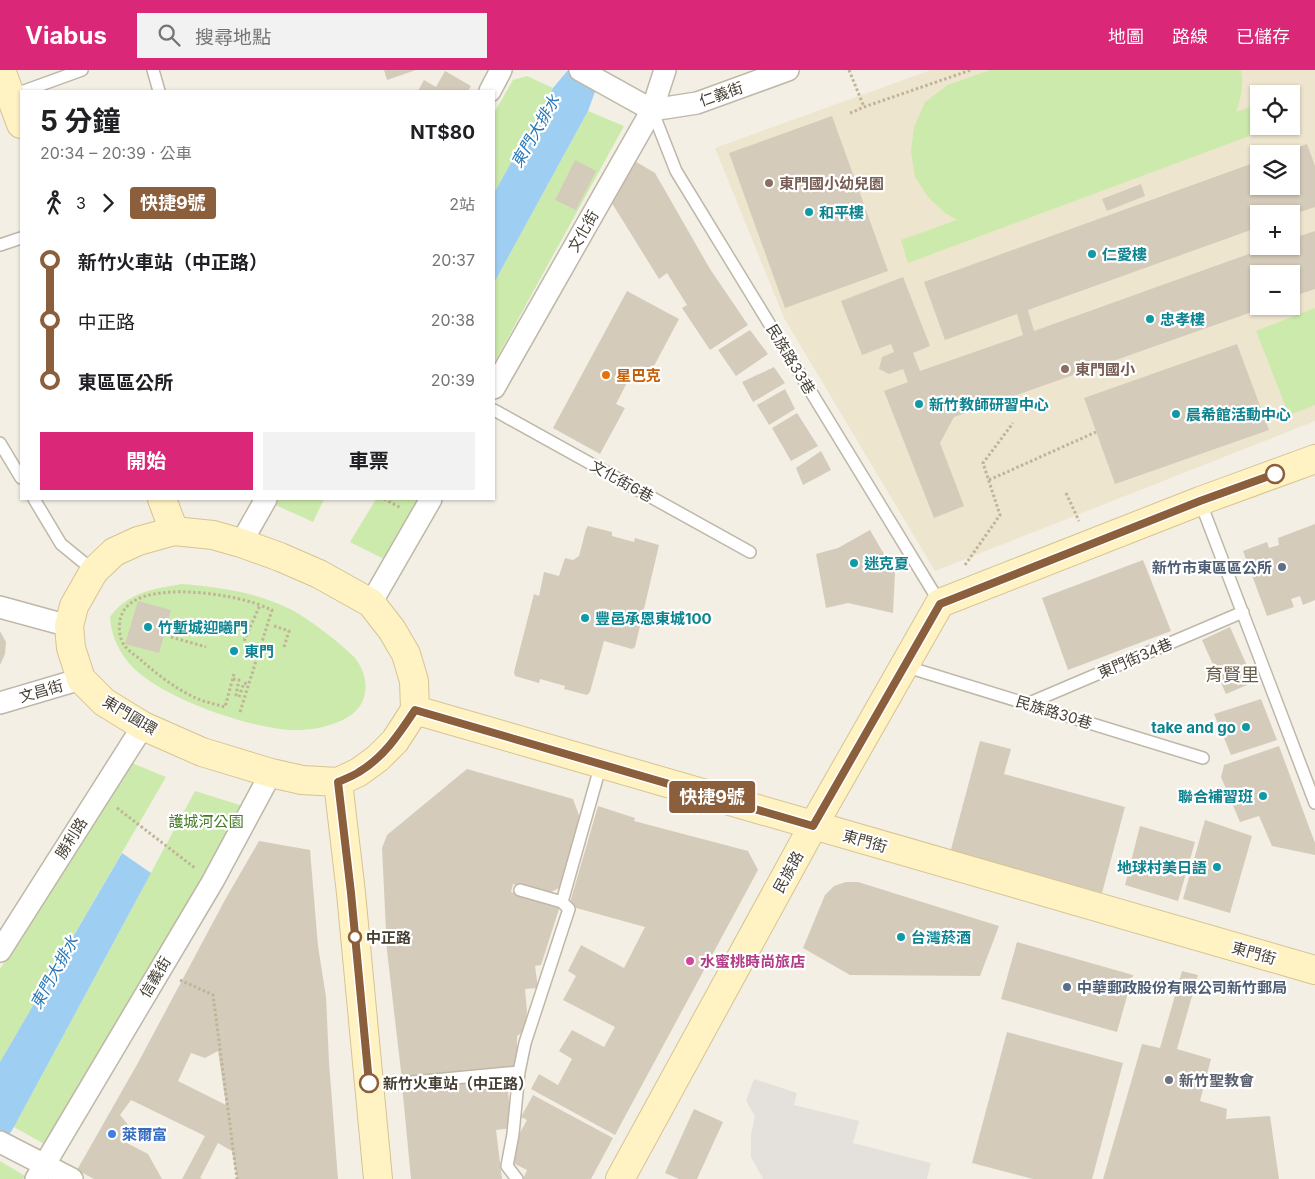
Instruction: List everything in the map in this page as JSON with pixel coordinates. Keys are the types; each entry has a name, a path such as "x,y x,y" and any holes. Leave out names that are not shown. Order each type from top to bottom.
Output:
{"street":[{"path":"1,70 19,93 20,108"},
{"path":"491,90 501,70"},
{"path":"580,70 652,110"},
{"name":"文化街","path":"495,386 652,110 665,70"},
{"name":"仁義街","path":"652,110 697,103 788,70"},
{"path":"940,604 1200,501 1315,459"},
{"path":"162,500 174,531"},
{"path":"241,543 265,500"},
{"path":"371,603 430,500"},
{"name":"東門圓環","path":"174,531 213,535 241,543 319,574 371,603 392,630 406,654 414,681 415,710 395,741 378,758 359,772 338,782 302,780 271,773 202,752 143,726 104,702 81,678 71,648 69,626 74,606 94,571 114,552 138,541 174,531"},
{"name":"民族路","path":"620,1179 813,826 940,604"},
{"path":"0,608 69,626"},
{"name":"文昌街","path":"0,702 81,678"},
{"name":"東門街","path":"415,710 1314,975"},
{"name":"勝利路","path":"0,951 143,726"},
{"name":"信義街","path":"40,1172 213,881 271,773"},
{"path":"338,782 351,893 378,1179"},
{"path":"0,1142 40,1172 72,1179"}],"lane":[{"path":"27,90 82,70"},
{"path":"153,70 159,90"},
{"name":"民族路33巷","path":"652,110 676,171 940,604"},
{"path":"0,245 20,238"},
{"name":"文化街6巷","path":"495,411 750,552"},
{"path":"0,443 20,476"},
{"path":"35,500 61,544 94,571"},
{"path":"1200,501 1315,803"},
{"name":"東門街34巷","path":"1027,704 1243,612"},
{"name":"民族路30巷","path":"904,666 1203,758"},
{"path":"562,902 600,764"},
{"path":"516,1179 507,1166 513,1134 519,1072 525,1044 569,910 562,902 520,890"},
{"path":"370,1086 519,1072"}],"path":[{"path":"849,70 864,107"},
{"path":"850,113 971,70"},
{"path":"964,567 1000,514 983,463 1013,423"},
{"path":"989,480 1096,432"},
{"path":"234,674 225,707 195,698 161,677 124,645 120,634 121,616 128,606 138,599 183,591 215,594 249,601 272,610 240,712"},
{"path":"244,641 260,605"},
{"path":"274,626 289,631 284,647"},
{"path":"171,637 206,647"},
{"path":"233,679 239,680 236,695 239,697 244,683 249,684"},
{"path":"127,815 197,869"},
{"path":"160,970 212,995 237,1179"}],"shaded area":[{"name":"東門國小","path":"931,70 1315,70 1315,421 935,571 784,318 715,148"},
{"path":"754,1079 797,1093 794,1105 859,1121 853,1143 931,1163 927,1179 763,1179 751,1157 751,1135 755,1116 746,1101"}],"green space":[{"path":"990,70 1241,70 1242,91 1236,112 1250,107 1250,135 1252,135 908,263 901,240 957,220 945,213 928,197 915,177 911,152 914,127 925,102 948,85"},
{"path":"527,76 553,88 495,191 495,111 513,80"},
{"path":"588,111 624,126 495,361 495,281"},
{"path":"1315,308 1315,405 1289,415 1256,331"},
{"path":"270,500 324,500 313,522 269,502"},
{"path":"375,500 419,500 386,560 350,542"},
{"name":"東門","path":"182,584 249,594 275,602 304,617 342,646 360,665 365,682 365,690 364,698 360,705 348,717 330,725 303,730 278,729 231,718 206,709 182,699 141,675 128,662 118,646 113,635 110,617 133,597 151,590"},
{"name":"護城河公園","path":"127,761 166,777 0,1062 0,969"},
{"name":"護城河公園","path":"195,791 243,806 46,1145 14,1127"},
{"path":"0,1161 25,1176 23,1179 0,1179"}],"water":[{"name":"東門大排水","path":"568,70 603,70 588,111 495,281 495,191 553,88"},
{"name":"東門大排水","path":"122,853 151,873 14,1127 0,1149 0,1062"}],"building":[{"path":"384,70 416,70 387,80"},
{"path":"445,71 471,86 469,90 419,90 424,80 436,87"},
{"name":"和平樓","path":"832,116 888,271 785,308 729,153"},
{"path":"1307,144 1315,166 1315,207 1300,212 1300,205 1250,205 1250,230 1028,310 1034,331 1250,254 1300,255 1300,236 1315,231 1315,289 1300,294 1300,265 1250,265 1250,313 954,417 940,443 964,506 934,518 884,391 908,382 903,369 889,374 879,369 882,357 894,352 891,344 862,355 841,301 903,277 930,346 913,353 920,371 1023,335 1017,314 945,340 924,282 1250,164 1250,195 1300,195 1300,147"},
{"path":"575,160 596,171 576,210 555,200"},
{"path":"633,160 655,173 710,269 748,325 710,350 682,308 687,305 667,273 659,279 610,200"},
{"path":"1141,184 1145,196 1107,211 1102,199"},
{"name":"星巴克","path":"627,291 679,319 647,379 633,371 616,404 625,408 600,454 553,428"},
{"path":"750,330 768,354 736,376 718,350"},
{"name":"晨希館活動中心","path":"1237,344 1269,430 1115,484 1084,398"},
{"path":"774,367 785,383 753,402 742,382"},
{"path":"785,389 795,409 769,425 757,405"},
{"path":"797,413 818,446 791,461 772,428"},
{"path":"821,451 831,470 803,485 796,468"},
{"name":"新竹市東區區公所","path":"1315,524 1315,600 1303,605 1300,596 1291,599 1294,607 1267,616 1243,551 1267,542 1269,548 1279,545 1278,538"},
{"name":"豐邑承恩東城100","path":"588,526 612,532 612,536 634,542 635,538 659,545 635,647 632,649 604,641 590,692 587,695 564,689 565,686 540,679 539,683 515,676 514,672 534,594 539,596 544,572 559,576 565,558 573,560 579,556"},
{"name":"迷克夏","path":"870,530 895,573 893,613 848,603 826,608 816,554 838,548"},
{"path":"1143,560 1171,631 1068,670 1042,598"},
{"name":"竹塹城迎曦門","path":"138,601 171,610 159,653 125,644"},
{"path":"1230,627 1254,682 1226,694 1202,640"},
{"path":"0,631 6,642 5,654 0,665"},
{"name":"take and go","path":"1261,699 1277,740 1231,755 1214,714"},
{"path":"980,741 1011,749 1004,774 1125,807 1102,893 950,853"},
{"name":"聯合補習班","path":"1279,746 1315,843 1315,855 1272,846 1259,816 1240,822 1221,777 1224,765"},
{"path":"467,769 573,799 580,818 561,887 547,894 513,884 511,892 560,906 541,965 535,966 538,988 525,989 527,1012 524,1031 517,1036 517,1069 402,1080 387,951 382,848 387,835"},
{"path":"598,806 635,818 634,821 748,851 758,870 615,1135 531,1089 539,1074 558,1085 572,1059 559,1051 572,1030 604,1047 615,1027 563,1000 576,976 568,971 581,945 624,968 645,927 569,906"},
{"name":"地球村美日語","path":"1205,820 1252,836 1230,913 1183,899"},
{"path":"1140,826 1195,842 1178,901 1125,885"},
{"path":"259,841 310,850 318,946 326,997 338,1179 237,1179 232,1151 218,1143 200,1178 203,1179 182,1179 205,1136 131,1100 120,1115 130,1127 123,1141 148,1154 162,1179 94,1179 77,1170 139,1061 226,898","holes":["218,1051 226,1105 178,1081 191,1053 205,1058"]},
{"name":"台灣菸酒","path":"846,882 858,882 999,926 980,976 850,975 803,948 825,895 834,886"},
{"name":"中華郵政股份有限公司新竹郵局","path":"1017,942 1133,975 1117,1032 1001,999"},
{"name":"新竹聖教會","path":"1182,971 1198,975 1177,1049 1211,1059 1200,1101 1227,1109 1226,1119 1270,1116 1279,1179 1103,1179 1142,1044 1160,1048"},
{"path":"1007,1032 1123,1063 1092,1179 1033,1179 972,1163"},
{"path":"506,1074 512,1128 496,1130 502,1179 411,1179 402,1085"},
{"path":"533,1095 613,1138 591,1179 523,1179 527,1170 515,1164 512,1147 527,1120 521,1117"},
{"path":"694,1109 723,1122 697,1179 679,1179 665,1173"}],"bus line":[{"name":"快捷9號","path":"369,1083 351,893 338,782 359,772 378,758 395,741 415,710 813,826 940,604 1200,501 1275,474"}],"place":[{"name":"東門國小幼兒園","path":"769,183"},
{"name":"和平樓","path":"809,212"},
{"name":"仁愛樓","path":"1092,254"},
{"name":"忠孝樓","path":"1150,319"},
{"name":"東門國小","path":"1065,369"},
{"name":"星巴克","path":"606,375"},
{"name":"新竹教師研習中心","path":"919,404"},
{"name":"晨希館活動中心","path":"1176,414"},
{"name":"迷克夏","path":"854,563"},
{"name":"新竹市東區區公所","path":"1282,567"},
{"name":"豐邑承恩東城100","path":"585,618"},
{"name":"竹塹城迎曦門","path":"148,627"},
{"name":"東門","path":"234,651"},
{"name":"take and go","path":"1246,727"},
{"name":"聯合補習班","path":"1263,796"},
{"name":"地球村美日語","path":"1217,867"},
{"name":"中正路","path":"355,937"},
{"name":"台灣菸酒","path":"901,937"},
{"name":"水蜜桃時尚旅店","path":"690,961"},
{"name":"中華郵政股份有限公司新竹郵局","path":"1067,987"},
{"name":"新竹聖教會","path":"1169,1080"},
{"name":"新竹火車站（中正路）","path":"369,1083"},
{"name":"萊爾富","path":"112,1134"}],"district":[{"name":"育賢里","path":"1232,674"}]}
